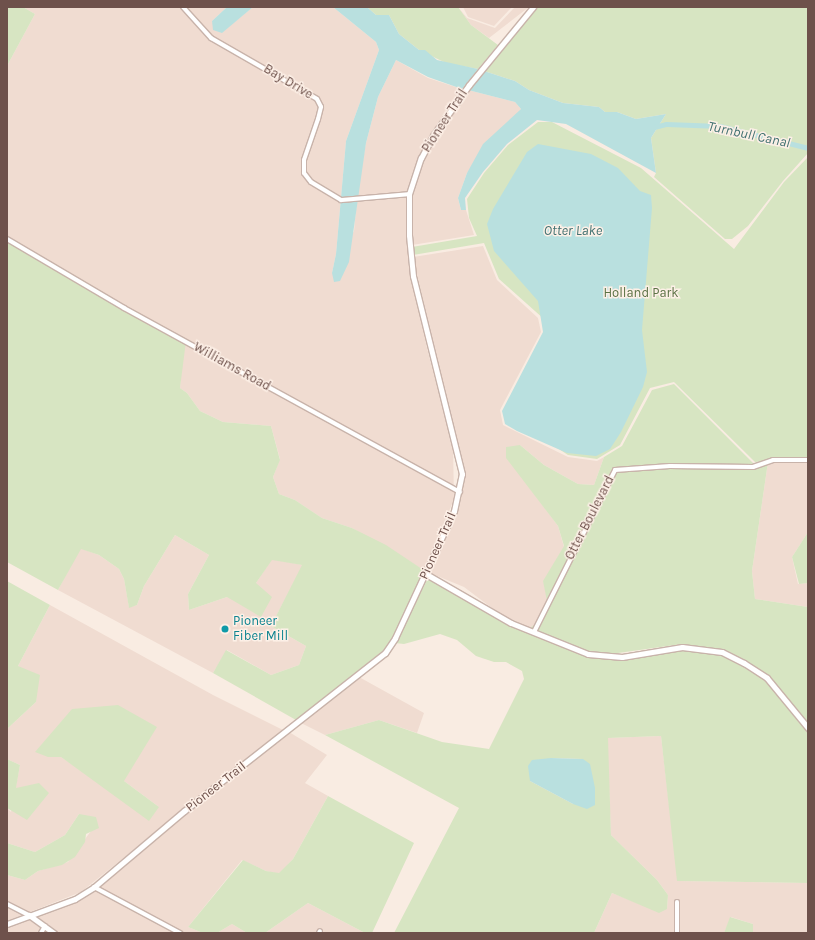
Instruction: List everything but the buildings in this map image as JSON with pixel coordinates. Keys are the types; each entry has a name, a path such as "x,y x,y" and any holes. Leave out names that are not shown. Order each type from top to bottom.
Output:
{"street":[{"name":"Bay Drive","path":"183,7 211,38 317,99 321,107 304,160 304,173 311,182 327,194 341,200 409,194"},
{"name":"Pioneer Trail","path":"7,924 74,899 94,886 184,811 385,652 396,638 454,511 460,492 462,474 412,271 409,235 409,194 428,144 464,91 533,7"},
{"name":"Williams Road","path":"7,240 124,308 460,492"},
{"name":"Otter Boulevard","path":"534,632 615,470 670,466 753,467 774,460 808,460"},
{"path":"426,574 511,623 574,650 600,656 622,657 682,647 722,652 744,662 767,678 808,728"},
{"path":"94,886 180,933"},
{"path":"677,902 677,933"},
{"path":"7,904 30,915 54,933"},
{"path":"41,933 45,926"}],"shaded area":[{"path":"23,7 227,7 212,21 222,32 253,7 333,7 376,42 379,50 346,141 336,254 332,273 354,231 358,188 366,143 378,97 396,60 428,78 462,89 426,142 407,194 408,261 427,348 453,447 454,499 425,571 352,528 322,518 295,500 279,494 273,477 280,459 271,426 223,422 200,411 187,393 180,388 183,350 7,240 7,66 35,14"},
{"path":"458,7 467,18 495,28 515,7 529,7 489,38 471,25"},
{"path":"463,7 512,7 494,26 468,17"},
{"path":"468,90 515,102 521,109 467,173 458,198 461,210 466,210 474,235 412,245 412,195 416,180 430,145"},
{"path":"483,246 497,280 538,318 541,332 500,410 503,425 568,457 597,461 604,457 594,485 578,484 544,465 520,445 524,480 558,526 564,547 555,562 547,601 537,623 530,628 500,614 464,587 430,573 457,512 464,474 413,257"},
{"path":"808,459 808,532 792,557 798,584 808,583 808,607 755,599 752,571 768,462"},
{"path":"175,535 209,555 188,594 189,610 227,597 256,583 272,559 303,565 271,626 306,646 299,665 271,675 227,650 213,673 58,590 80,548 99,555 119,569 124,579 129,607 137,605 144,586"},
{"path":"50,605 213,695 283,730 81,892 7,921 7,875 25,880 38,871 68,862 91,831 79,814 65,835 35,852 7,843 7,808 11,812 20,765 7,759 7,729 36,702 18,666","holes":["61,757 124,781 159,807 73,765"]},
{"path":"359,677 424,713 417,733 379,720 325,735 301,723"},
{"path":"289,732 327,755 305,783 328,796 293,859 279,874 266,871 242,860 188,927 203,933 58,933 35,916 76,901 96,888 186,813"},
{"path":"661,736 678,881 808,883 808,933 753,933 753,924 731,917 724,933 594,933 612,893 635,902 667,909 668,895 657,880 611,835 607,738"},
{"path":"308,903 365,933 265,933"},
{"path":"29,915 54,933 7,933 7,924"},
{"path":"232,924 247,933 217,933"}],"green space":[{"path":"7,7 23,7 35,14 7,66"},
{"path":"367,7 458,7 471,25 498,45 478,69 446,63 419,50 399,34 389,15 376,15"},
{"path":"536,7 808,7 808,153 783,181 748,226 732,239 725,239 654,177 656,173 651,138 666,114 636,119 617,112 605,112 599,107 563,103 529,90 515,81 484,71"},
{"name":"Holland Park","path":"538,122 552,122 641,168 734,249 784,182 808,157 808,457 755,462 674,382 650,388 620,445 597,459 568,455 509,416 554,328 499,279 484,243 413,255 412,247 477,236 469,218 467,199 484,173 508,145"},
{"path":"7,240 186,341 180,388 187,393 200,411 223,422 271,426 280,460 273,477 279,494 295,500 322,518 352,528 386,545 425,571 393,637 383,651 296,720 213,673 226,650 271,675 299,665 306,646 271,626 302,565 272,560 256,583 272,597 261,617 227,597 189,610 188,594 209,555 175,535 144,586 137,605 129,608 124,579 119,569 99,555 81,549 58,590 7,562"},
{"path":"674,384 753,463 768,462 752,571 755,599 808,607 808,724 769,677 746,661 723,650 682,644 611,654 588,652 530,628 537,623 547,601 543,581 564,546 558,526 506,458 506,447 520,445 544,465 578,484 594,485 604,457 622,446 652,390"},
{"path":"808,532 808,583 799,584 792,557"},
{"path":"428,578 573,652 612,659 683,649 710,652 735,660 765,680 808,731 808,883 677,881 661,736 608,738 611,835 657,880 668,895 667,909 659,913 612,893 594,933 394,933 459,808 325,735 379,720 442,742 489,749 524,679 522,671 506,662 494,662 476,656 457,640 440,634 404,644 395,643","holes":["551,758 583,759 573,804 530,781"]},
{"path":"7,581 50,605 18,666 40,675 36,702 7,729"},
{"path":"118,705 157,727 124,781 159,807 149,821 61,757 48,757 35,752 72,709"},
{"path":"7,759 20,765 16,788 39,783 49,793 27,820 7,808"},
{"path":"328,796 414,843 372,933 365,933 308,903 265,933 247,933 232,924 217,933 203,933 188,927 243,860 266,871 279,873 293,859"},
{"path":"79,814 96,817 99,828 86,834 85,842 75,857 62,865 38,871 25,880 7,875 7,843 35,852 65,835"},
{"path":"730,917 753,924 753,933 724,933"}],"water":[{"path":"227,7 253,7 222,33 213,30 212,21"},
{"path":"333,7 367,7 376,15 389,15 399,34 419,50 425,50 437,60 478,69 462,89 428,77 396,60 378,97 366,143 349,262 340,281 334,282 332,273 336,254 346,141 379,50 376,42"},
{"path":"484,71 515,81 529,90 563,103 599,107 605,112 617,112 636,119 666,114 651,138 656,173 566,124 537,120 507,144 483,172 465,198 466,210 461,210 458,198 467,173 483,144 521,109 515,102 468,90"},
{"name":"Otter Lake","path":"538,144 591,154 618,168 640,191 651,195 652,208 642,330 647,372 643,387 621,432 610,449 596,456 567,453 517,431 505,424 502,411 543,332 538,301 494,251 487,224 493,209 527,152"},
{"path":"551,758 583,759 590,764 595,788 595,805 587,809 573,804 530,781 528,766 532,760"}],"waterway":[{"name":"Turnbull Canal","path":"654,127 666,124 720,126 808,148"}],"place":[{"name":"Pioneer Fiber Mill","path":"225,629"}]}
